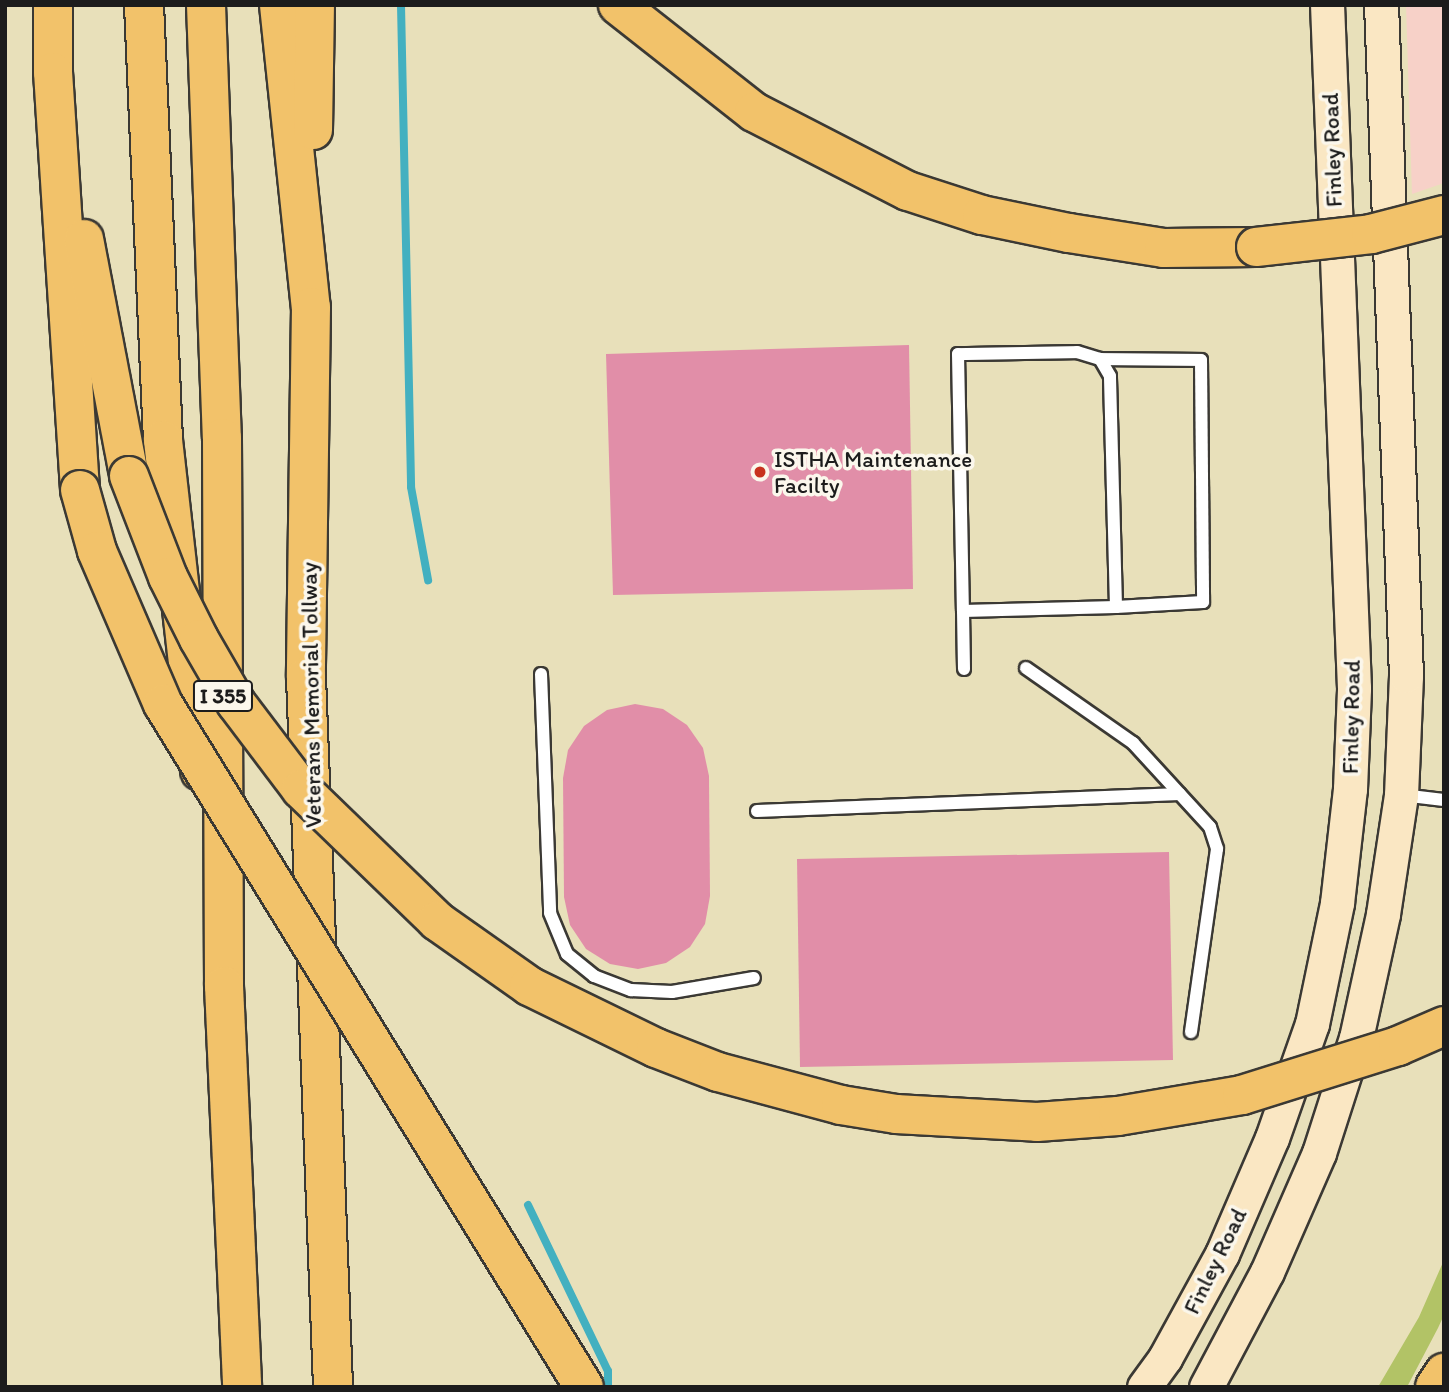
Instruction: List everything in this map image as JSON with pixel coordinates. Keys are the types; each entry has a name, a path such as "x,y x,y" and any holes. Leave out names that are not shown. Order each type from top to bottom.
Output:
{"highway":[{"path":"53,5 53,72 80,490 97,551 163,704 584,1387"},
{"path":"144,5 163,440 224,986"},
{"name":"I 355","path":"206,5 222,438 224,986 242,1387"},
{"name":"Veterans Memorial Tollway","path":"279,5 311,307 306,677 333,1387"},
{"path":"311,307 315,5"},
{"path":"618,5 754,112 908,191 982,215 1069,233 1164,248 1256,247 1371,233 1444,215"},
{"path":"53,72 129,476 168,577 200,639 236,703 310,799 437,921 529,986 656,1048 740,1079 841,1105 896,1114 1037,1122 1130,1115 1242,1095 1398,1046 1444,1026"},
{"path":"1436,1387 1444,1373"}],"main road":[{"name":"Finley Road","path":"1144,1387 1165,1359 1222,1254 1272,1138 1312,1024 1337,904 1350,789 1354,688 1326,5"},
{"path":"1206,1387 1267,1272 1323,1140 1356,1038 1383,914 1401,795 1406,676 1381,5"}],"lane":[{"path":"963,611 1203,602 1201,360 1100,359 1077,352 958,354 964,669"},
{"path":"1100,359 1110,376 1116,607"},
{"path":"1026,668 1133,743 1210,827 1217,849 1191,1032"},
{"path":"541,674 550,913 567,954 594,976 631,990 672,992 754,978"},
{"path":"758,811 1180,794"},
{"path":"1401,795 1444,800"}],"shaded area":[{"path":"1406,5 1444,5 1444,183 1412,194"}],"green space":[{"path":"1444,1260 1444,1315 1438,1328 1407,1387 1378,1387 1419,1317"}],"building":[{"name":"ISTHA Maintenance Facilty","path":"909,345 913,589 613,595 606,354"},
{"path":"635,704 663,709 687,725 703,748 709,776 710,896 705,924 690,947 666,963 638,969 610,964 586,949 570,925 564,897 563,778 568,750 584,726 607,710"},
{"path":"1169,852 1173,1060 800,1067 797,859"}],"waterway":[{"path":"401,5 411,487 428,580"},
{"path":"528,1205 608,1371 608,1387"}],"place":[{"name":"ISTHA Maintenance Facilty","path":"760,472"}]}
